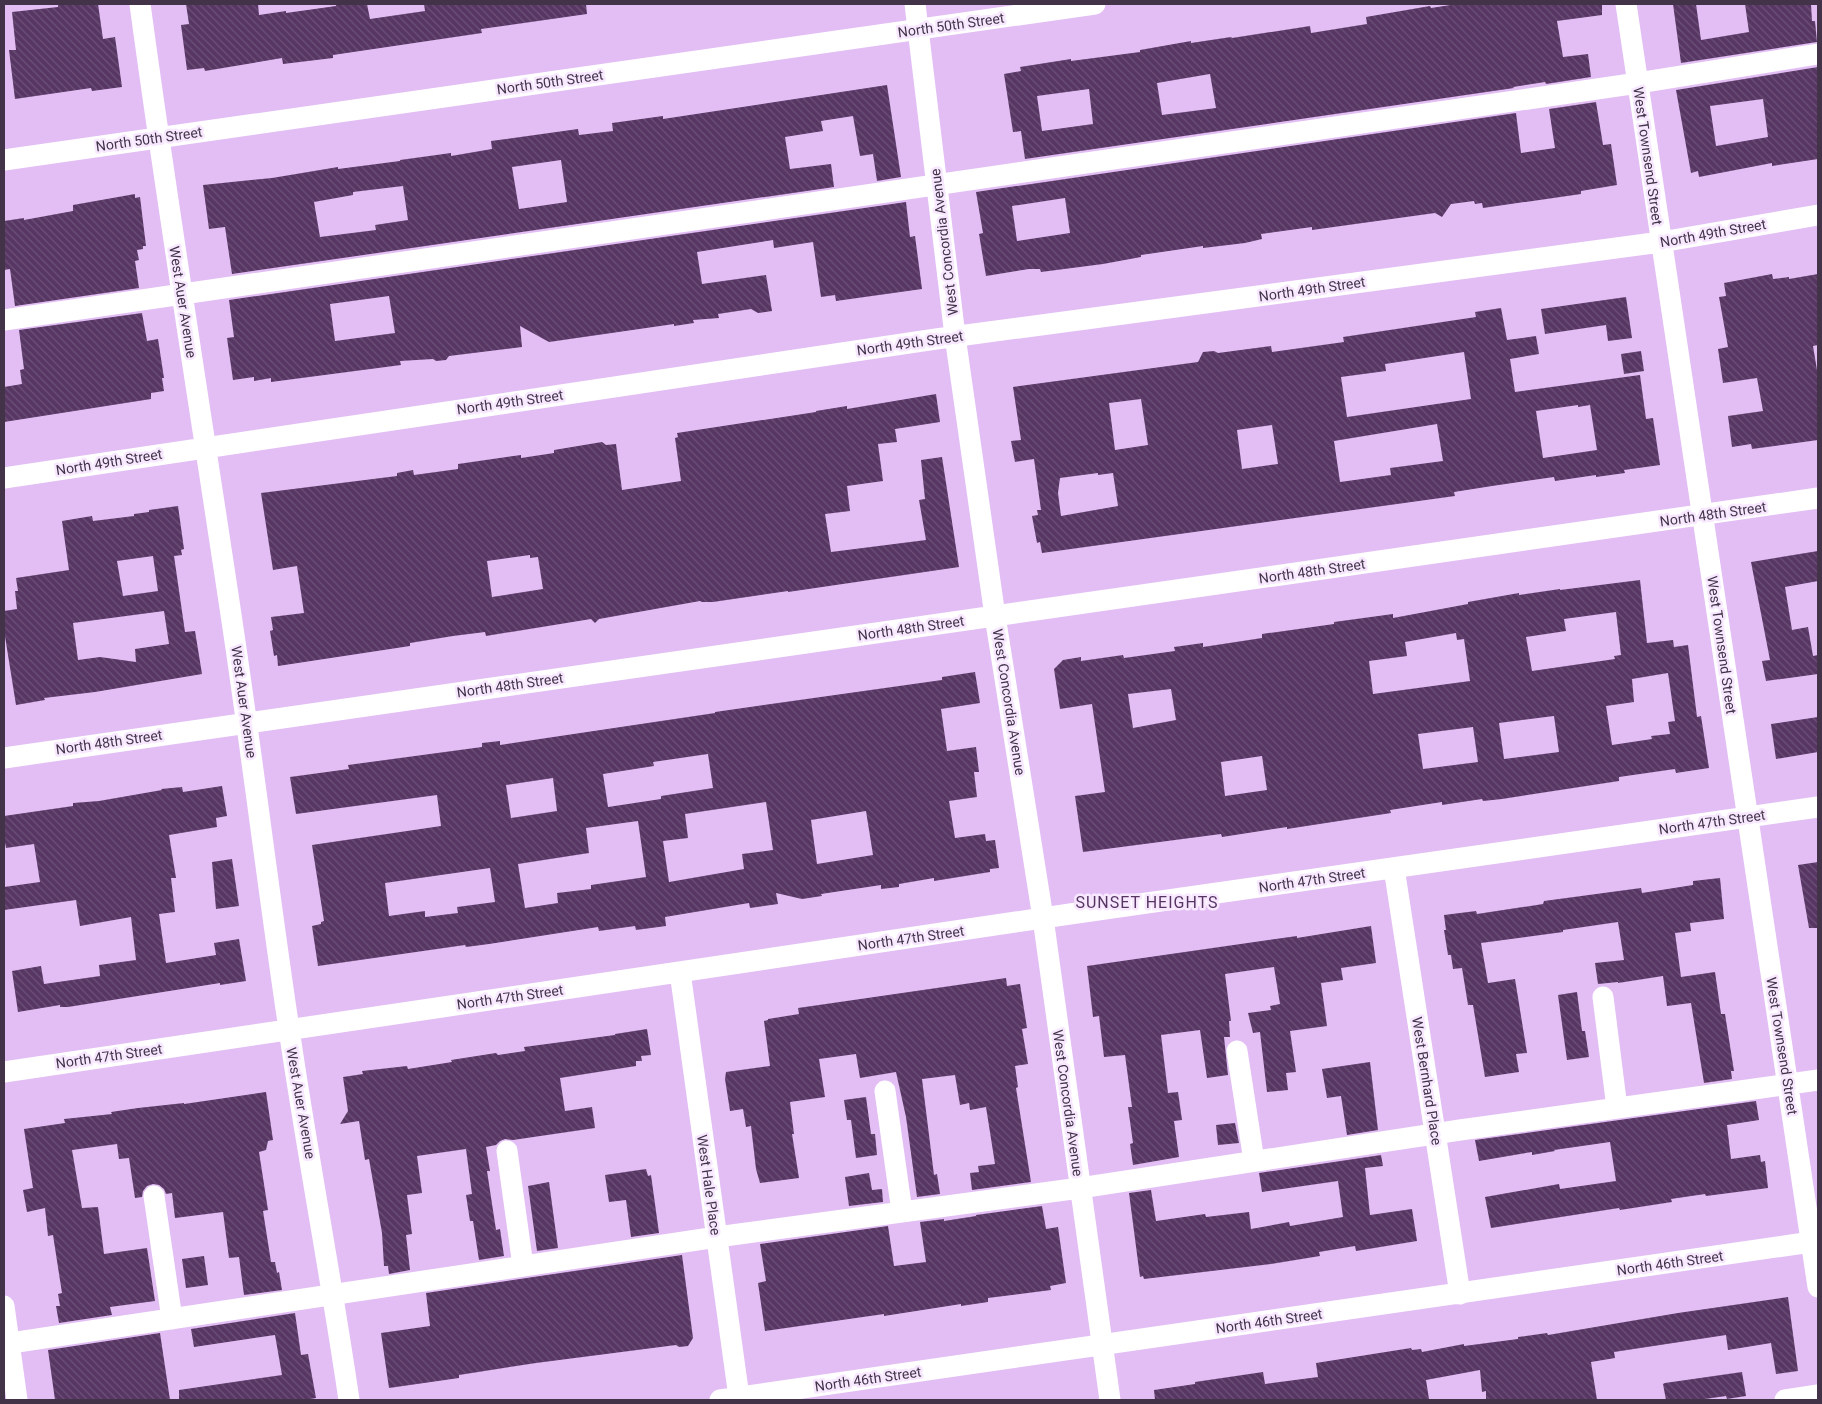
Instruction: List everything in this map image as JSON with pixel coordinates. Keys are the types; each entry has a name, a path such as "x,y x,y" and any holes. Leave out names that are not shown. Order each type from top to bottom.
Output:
{"street":[{"name":"West Auer Avenue","path":"140,4 157,137 247,722 289,1030 334,1295 349,1400"},
{"name":"West Concordia Avenue","path":"915,4 955,336 995,616 1043,918 1110,1400"},
{"name":"North 50th Street","path":"4,160 1096,4"},
{"name":"West Townsend Street","path":"1626,4 1787,1085 1815,1241 1818,1287"},
{"path":"4,320 1638,83 1818,54"},
{"name":"North 49th Street","path":"4,478 955,336 1661,242 1818,215"},
{"name":"North 48th Street","path":"4,758 1818,498"},
{"name":"North 47th Street","path":"4,1072 1043,918 1818,807"},
{"name":"West Bernhard Place","path":"1394,868 1460,1294"},
{"name":"West Hale Place","path":"680,972 716,1237 730,1399"},
{"path":"1603,996 1617,1108"},
{"path":"1237,1050 1254,1161"},
{"path":"6,1344 716,1237 1080,1188 1435,1134 1818,1080"},
{"path":"885,1091 902,1212"},
{"path":"507,1151 523,1266"},
{"path":"154,1196 172,1319"},
{"name":"North 46th Street","path":"730,1399 1815,1241"},
{"path":"4,1306 6,1344 17,1400"},
{"path":"1784,1400 1818,1396"}],"building":[{"path":"58,4 98,4 103,39 115,37 122,87 92,91 91,88 15,99 9,50 16,50 12,12 58,7"},
{"path":"186,4 258,4 259,15 336,6 336,4 367,4 370,19 425,11 424,4 586,4 587,14 481,29 482,33 333,55 333,58 283,64 282,58 205,71 204,68 187,70 181,25 189,24"},
{"path":"1457,4 1602,4 1602,15 1557,21 1563,57 1588,54 1591,77 1546,84 1545,82 1025,159 1021,131 1013,132 1004,74 1021,71 1020,67 1071,59 1071,61 1140,52 1140,50 1191,41 1191,43 1232,38 1310,26 1311,33 1367,24 1366,17 1430,6 1431,8","holes":["1210,74 1216,108 1162,115 1157,83","1089,89 1093,124 1042,131 1037,96"]},
{"path":"1673,4 1696,4 1701,40 1749,32 1745,4 1811,4 1812,21 1815,21 1817,42 1681,63"},
{"path":"1818,67 1818,159 1772,166 1772,163 1699,177 1698,171 1691,173 1676,90","holes":["1763,99 1768,137 1716,146 1710,106"]},
{"path":"887,85 901,177 877,181 873,154 860,156 853,116 821,121 823,131 785,137 790,169 831,164 834,187 232,274 225,227 209,229 203,185 272,178 338,167 338,169 451,153 451,156 492,149 491,141 578,129 579,135 613,131 612,123 663,116 663,119","holes":["561,160 567,202 519,209 512,167","403,186 408,220 375,225 376,230 320,237 314,202 353,195 353,192"]},
{"path":"1596,102 1603,145 1611,144 1617,185 1581,191 1581,194 1483,208 1482,203 1475,204 1474,201 1451,204 1442,217 1435,213 1312,230 1312,227 1261,234 1262,239 1245,243 1203,248 1203,246 1141,255 1141,257 1103,264 1041,272 1040,269 1029,269 986,276 979,234 983,233 976,192 1516,113 1521,153 1555,148 1549,109","holes":["1065,198 1070,233 1017,241 1012,206"]},
{"path":"135,194 135,198 140,197 146,246 143,246 143,249 137,250 139,260 135,261 139,288 15,306 10,269 4,270 4,221 24,218 24,220 73,211 73,205"},
{"path":"906,202 910,237 915,236 922,289 836,301 835,295 821,297 813,242 774,248 773,240 697,252 702,284 766,275 772,311 758,313 751,309 718,314 719,318 693,320 694,323 674,326 674,324 549,342 520,326 522,347 449,356 446,360 400,361 401,365 271,382 271,378 254,381 254,377 233,380 227,338 234,337 229,300","holes":["389,296 395,333 335,341 330,304"]},
{"path":"1772,274 1773,279 1789,277 1789,279 1818,274 1818,345 1813,346 1818,376 1818,440 1752,449 1751,444 1732,447 1728,416 1763,411 1757,378 1723,383 1718,349 1728,347 1719,297 1726,296 1724,283"},
{"path":"1626,297 1632,338 1608,341 1606,325 1545,334 1541,309"},
{"path":"1501,308 1507,340 1536,336 1539,354 1510,359 1515,392 1640,375 1646,419 1653,418 1660,465 1624,470 1625,473 1596,477 1596,475 1555,481 1554,477 1454,492 1455,496 1042,553 1040,542 1037,543 1032,516 1038,515 1037,510 1041,510 1034,459 1015,462 1011,441 1021,440 1013,387 1198,362 1203,352 1214,351 1218,353 1271,346 1272,352 1344,342 1343,337 1476,317 1475,312","holes":["1464,352 1471,399 1347,417 1341,377 1386,371 1385,364","1141,399 1148,445 1115,450 1109,403","1590,405 1597,450 1543,458 1536,411","1437,424 1443,461 1390,468 1391,475 1340,482 1334,441","1272,425 1278,464 1242,469 1237,430","1113,473 1118,506 1061,516 1058,493 1060,478"]},
{"path":"142,313 147,341 158,339 164,391 151,393 151,399 4,422 4,387 22,384 20,370 24,369 19,330"},
{"path":"1641,351 1644,371 1624,374 1621,354"},
{"path":"936,394 940,422 895,429 897,442 878,444 883,481 847,486 850,511 825,514 831,552 926,540 919,500 925,499 921,460 942,457 959,567 713,602 700,601 599,619 595,623 591,619 486,636 485,632 453,636 410,643 410,646 278,666 277,655 274,656 270,631 273,630 271,617 304,613 297,566 273,570 261,493 397,476 397,473 413,470 414,475 458,469 458,464 521,455 521,458 554,453 554,450 602,442 606,445 616,444 622,490 681,481 675,438 678,437 677,433 847,406 847,409","holes":["530,555 530,558 538,557 543,589 492,597 487,561"]},
{"path":"178,506 184,549 181,550 182,555 174,556 185,632 195,631 202,674 95,692 44,698 45,700 16,705 4,630 4,611 17,609 15,591 18,591 16,578 69,570 62,521 92,516 93,521 134,516 134,514 149,512 149,510","holes":["153,556 158,591 123,596 117,561","164,611 169,644 135,649 136,662 100,657 78,660 73,623"]},
{"path":"1818,551 1818,581 1785,587 1792,630 1808,627 1813,656 1818,655 1818,674 1766,681 1762,661 1770,660 1751,562"},
{"path":"1640,580 1647,643 1673,640 1674,647 1688,645 1697,717 1701,716 1709,768 1676,773 1675,769 1619,777 1619,781 1502,799 1483,801 1482,799 1442,805 1442,802 1390,810 1391,813 1287,829 1287,827 1222,837 1221,834 1083,852 1075,796 1105,792 1092,704 1060,709 1054,669 1063,660 1081,657 1081,661 1123,655 1124,658 1175,651 1174,647 1203,643 1203,647 1262,638 1262,634 1334,624 1334,622 1393,614 1393,618 1519,593 1519,595","holes":["1616,612 1621,655 1614,656 1615,659 1532,671 1526,637 1566,631 1564,619","1456,633 1457,640 1464,639 1470,681 1373,694 1369,661 1407,656 1405,642","1668,673 1675,721 1668,722 1670,734 1651,736 1652,739 1612,745 1606,706 1634,702 1632,679","1171,689 1176,720 1133,728 1128,694","1554,716 1559,752 1504,759 1499,723","1473,727 1478,762 1423,769 1418,734","1262,756 1267,790 1225,796 1221,762"]},
{"path":"975,672 980,703 941,709 947,751 976,747 979,772 974,772 977,797 949,801 955,838 985,834 986,841 995,840 999,868 990,869 990,872 934,881 934,878 899,884 899,887 881,889 881,885 821,894 822,896 802,899 776,893 778,904 750,908 749,903 665,917 666,926 636,930 635,926 599,931 598,927 489,944 466,947 465,945 318,966 312,926 321,924 324,921 312,845 441,826 437,795 296,814 290,777 349,769 348,765 482,747 482,743 500,741 500,745 942,680 942,677","holes":["708,754 713,788 661,796 661,799 608,807 603,774 654,766 653,762","553,778 557,811 511,818 506,785","766,802 773,850 742,854 744,869 669,882 663,841 688,838 685,814","866,811 873,855 817,864 811,820","638,821 646,877 591,885 591,889 557,893 558,903 525,908 518,864 589,853 586,828","490,868 495,902 457,907 458,913 425,917 425,911 389,916 385,883"]},
{"path":"1818,717 1818,752 1776,759 1771,724"},
{"path":"222,786 227,816 216,818 217,827 169,835 176,878 171,878 175,912 159,914 166,963 216,955 214,943 239,939 246,981 220,985 220,983 68,1007 60,1007 60,1005 18,1012 12,971 41,966 44,984 100,976 99,965 136,960 131,917 80,926 76,900 4,910 4,887 40,882 34,844 6,848 4,816 73,806 73,803 99,801 161,789 182,787 183,792"},
{"path":"232,859 239,906 216,909 212,862"},
{"path":"1818,862 1818,928 1809,928 1798,865"},
{"path":"1720,878 1724,919 1690,923 1691,931 1675,933 1681,977 1715,972 1721,1014 1725,1014 1734,1071 1731,1071 1732,1079 1704,1083 1691,1003 1667,1006 1663,976 1598,984 1595,963 1624,960 1618,922 1563,930 1563,932 1481,943 1488,983 1515,979 1527,1053 1516,1054 1519,1072 1485,1077 1473,1005 1468,1005 1462,968 1453,969 1451,955 1448,955 1444,915 1476,911 1477,914 1543,904 1544,901 1641,888 1642,893 1693,885 1693,881"},
{"path":"1371,926 1376,963 1341,968 1343,980 1321,983 1327,1026 1290,1031 1296,1072 1286,1073 1288,1090 1267,1092 1260,1032 1253,1033 1248,1013 1271,1010 1270,1006 1280,1004 1274,967 1225,974 1231,1021 1229,1021 1230,1037 1224,1037 1228,1075 1207,1078 1200,1030 1161,1035 1168,1093 1178,1092 1182,1120 1174,1121 1179,1157 1133,1165 1130,1144 1133,1143 1128,1107 1132,1107 1125,1055 1104,1057 1099,1016 1093,1017 1087,966 1297,936 1297,938"},
{"path":"1006,978 1007,986 1020,984 1027,1028 1022,1029 1028,1064 1015,1066 1018,1087 1016,1088 1031,1182 972,1190 970,1173 979,1172 978,1166 995,1164 986,1107 970,1110 969,1103 960,1105 955,1075 922,1079 934,1175 937,1174 940,1194 917,1197 906,1117 896,1072 860,1078 856,1054 819,1059 825,1097 790,1102 794,1134 792,1134 799,1178 760,1183 756,1169 751,1126 746,1127 743,1109 730,1111 725,1079 726,1072 770,1066 764,1021 799,1014 798,1008"},
{"path":"1577,992 1582,1031 1585,1031 1589,1057 1567,1060 1558,995"},
{"path":"647,1029 651,1055 641,1056 642,1061 636,1061 636,1066 560,1078 565,1111 592,1107 595,1128 513,1140 505,1139 496,1145 486,1147 490,1171 487,1171 496,1230 500,1229 504,1256 479,1260 473,1221 470,1221 466,1195 472,1194 466,1149 417,1156 422,1193 407,1195 412,1234 406,1235 410,1270 389,1274 388,1266 384,1266 382,1233 369,1159 365,1160 359,1121 340,1124 348,1111 343,1077 363,1074 362,1071 407,1066 408,1069 496,1053 498,1055 525,1051 524,1047"},
{"path":"1370,1062 1378,1130 1347,1135 1341,1096 1327,1098 1322,1069"},
{"path":"266,1092 273,1140 268,1141 266,1150 259,1152 268,1210 263,1211 271,1262 275,1262 277,1273 279,1272 282,1290 244,1295 239,1257 229,1258 223,1212 175,1218 172,1193 166,1194 159,1185 147,1186 143,1191 142,1197 135,1198 129,1158 119,1159 117,1144 72,1150 82,1208 98,1207 104,1254 147,1248 155,1301 110,1307 112,1315 59,1323 56,1306 60,1306 58,1294 62,1293 53,1235 48,1236 45,1208 27,1212 23,1190 33,1188 24,1129 65,1123 64,1119"},
{"path":"866,1097 871,1134 875,1134 877,1155 856,1158 851,1120 847,1120 844,1100"},
{"path":"1756,1101 1759,1120 1727,1125 1731,1159 1760,1155 1761,1162 1765,1161 1768,1188 1706,1196 1705,1194 1671,1199 1672,1202 1620,1210 1619,1208 1491,1228 1485,1197 1559,1184 1560,1189 1616,1181 1610,1142 1532,1155 1532,1152 1479,1161 1475,1140"},
{"path":"1235,1123 1239,1143 1218,1145 1216,1125"},
{"path":"1381,1155 1383,1166 1365,1168 1370,1215 1412,1209 1417,1241 1356,1251 1355,1246 1319,1252 1320,1256 1271,1264 1144,1279 1143,1276 1140,1277 1129,1193 1151,1190 1156,1221 1205,1214 1206,1217 1249,1212 1251,1229 1289,1222 1290,1226 1343,1217 1338,1181 1262,1192 1259,1173"},
{"path":"646,1169 648,1176 651,1175 659,1233 631,1237 626,1200 609,1202 605,1175"},
{"path":"869,1173 872,1190 882,1189 883,1202 849,1206 845,1177"},
{"path":"549,1182 558,1248 537,1251 528,1186"},
{"path":"1042,1206 1046,1229 1058,1227 1066,1283 1050,1286 1051,1290 988,1298 988,1302 961,1306 961,1304 765,1331 758,1283 766,1281 760,1244 888,1226 894,1266 926,1262 920,1222 944,1219 944,1221"},
{"path":"682,1255 693,1338 688,1346 679,1347 676,1345 536,1363 459,1375 459,1378 389,1388 381,1333 430,1326 426,1293"},
{"path":"204,1256 208,1285 186,1288 182,1259"},
{"path":"1788,1297 1798,1371 1776,1374 1771,1343 1728,1350 1726,1335 1614,1352 1615,1358 1591,1362 1597,1400 1486,1400 1486,1391 1482,1392 1480,1370 1426,1380 1429,1399 1155,1400 1154,1390 1195,1384 1195,1382 1263,1372 1265,1384 1318,1377 1316,1363 1411,1348 1412,1350 1421,1349 1422,1352 1464,1344 1464,1346 1518,1339 1518,1337 1547,1333 1548,1335"},
{"path":"295,1313 301,1355 308,1354 316,1398 305,1400 179,1400 179,1390 282,1375 275,1335 194,1347 191,1329"},
{"path":"160,1333 170,1400 55,1400 48,1350"},
{"path":"1742,1372 1746,1396 1727,1399 1726,1396 1698,1400 1666,1400 1663,1384 1665,1383"}],"district":[{"name":"SUNSET HEIGHTS","path":"1147,902"}]}
